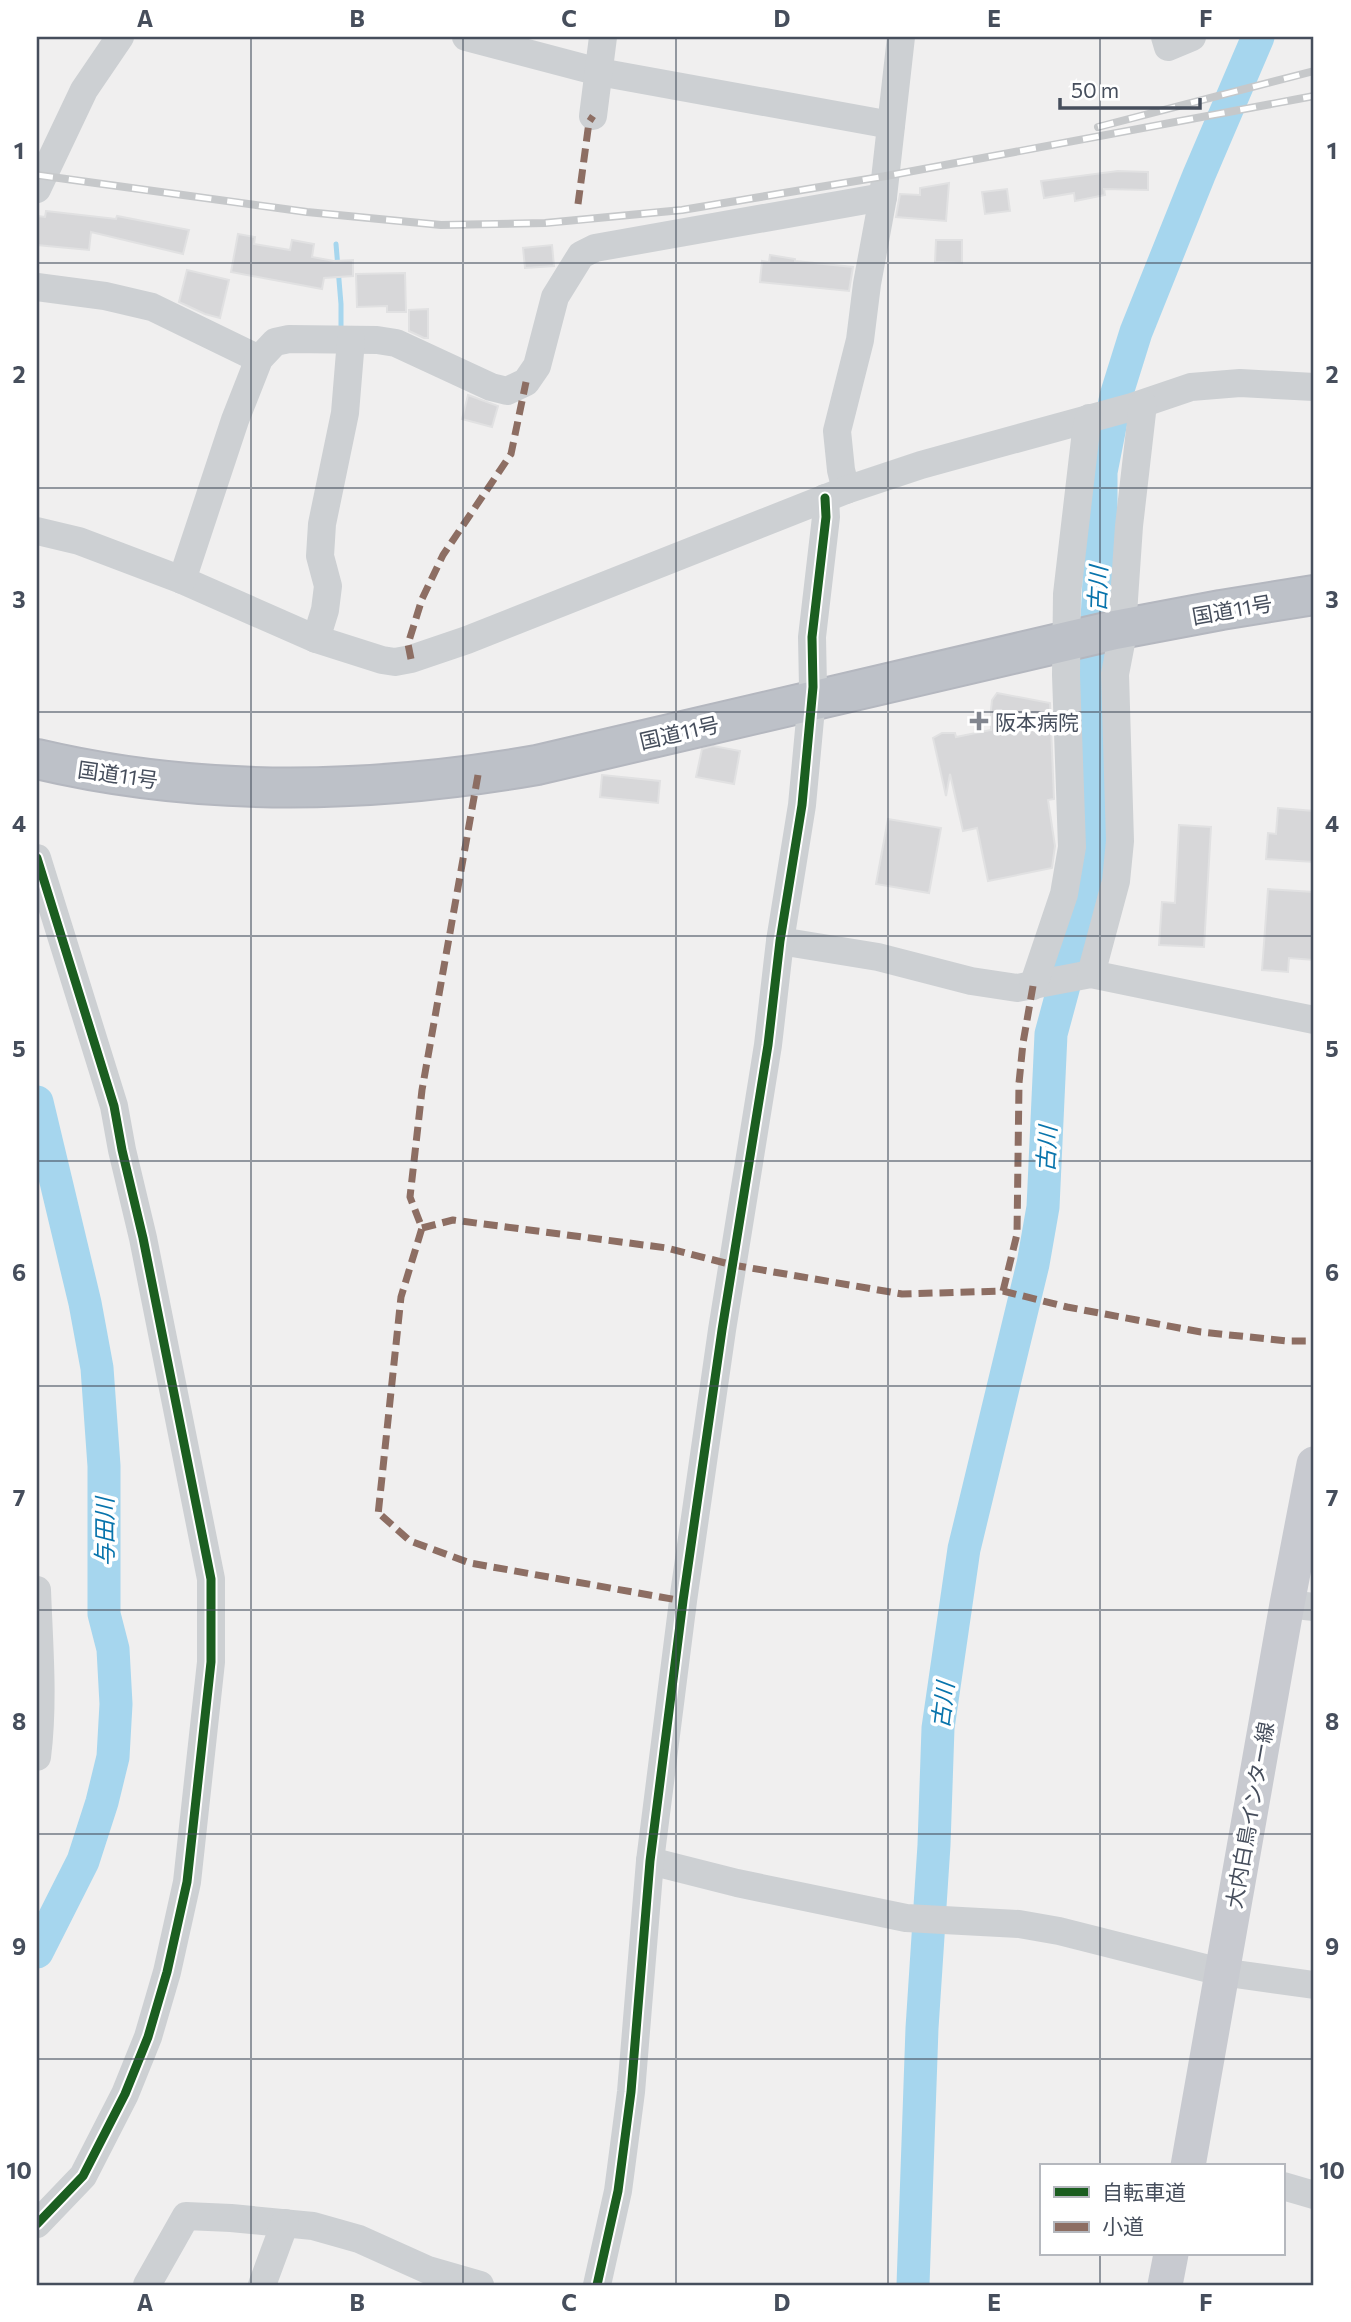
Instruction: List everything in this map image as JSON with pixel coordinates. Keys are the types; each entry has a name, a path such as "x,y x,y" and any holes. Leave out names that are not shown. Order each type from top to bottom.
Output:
{"highway":[{"name":"国道11号","path":"37,760 79,769 224,786 300,789 401,784 478,775 537,765 1118,629 1314,595"}],"main road":[{"name":"大内白鳥インター線","path":"1195,2164 1221,1972 1301,1606 1314,1464"},
{"path":"1166,2285 1171,2256"}],"street":[{"path":"37,189 84,90 120,37"},
{"path":"466,37 599,72 891,125"},
{"path":"593,116 603,37"},
{"path":"591,2285 618,2191 631,2092 650,1861 687,1573 802,805 812,701 812,638 826,517 841,470 837,431 860,340 883,197 901,37"},
{"path":"1165,37 1168,47 1192,37"},
{"path":"182,580 235,420 260,359 275,342 289,339 377,340 396,343 491,387 507,391 526,382 537,366 555,297 581,255 595,248 883,197"},
{"path":"37,287 105,296 152,307 260,359"},
{"path":"316,639 325,610 328,586 320,556 322,524 345,413 351,340"},
{"path":"37,531 79,541 182,580 316,639 395,662 467,640 835,494 921,465 1093,418 1191,387 1240,383 1314,387"},
{"path":"1087,974 1116,881 1119,855 1115,674 1121,643 1118,629 1137,405"},
{"path":"1039,985 1064,894 1072,847 1071,640 1067,594 1086,431 1093,418"},
{"path":"37,859 114,1106 211,1579 211,1648 187,1882 167,1972 148,2037 125,2094 83,2175 37,2224"},
{"path":"780,941 878,957 971,981 1017,988 1087,974 1314,1020"},
{"path":"37,1590 40,1653 40,1733 37,1757"},
{"path":"650,1861 737,1883 906,1918 1020,1924 1059,1931 1221,1972 1314,1985"},
{"path":"1284,2186 1314,2195"},
{"path":"147,2285 186,2216 313,2226 359,2239 428,2270 480,2285"},
{"path":"262,2285 285,2223"}],"building":[{"path":"1118,171 1148,172 1148,190 1104,189 1105,195 1075,201 1074,193 1044,198 1041,181"},
{"path":"949,183 946,221 896,217 900,194 920,195 920,188"},
{"path":"1007,189 1010,211 985,214 982,192"},
{"path":"46,211 116,219 117,216 189,230 183,254 91,232 89,250 37,245 37,216 45,217"},
{"path":"238,234 255,237 254,244 290,250 292,240 314,244 312,257 334,261 353,260 353,276 324,278 322,289 231,272"},
{"path":"936,240 962,240 962,263 935,262"},
{"path":"552,245 554,266 525,268 523,248"},
{"path":"770,255 795,261 853,267 849,291 760,282 762,261 769,262"},
{"path":"187,270 229,280 220,318 179,302"},
{"path":"405,273 406,312 387,312 387,306 357,307 356,274"},
{"path":"428,309 428,338 424,338 409,331 409,310"},
{"path":"468,395 498,406 492,427 462,419"},
{"path":"997,693 1050,703 1054,799 1048,800 1055,846 1052,868 988,881 977,828 963,831 950,774 946,796 933,738 942,733 955,733 956,737 991,730 992,700"},
{"path":"713,746 740,751 734,784 696,777 702,749"},
{"path":"602,775 660,781 658,803 600,797"},
{"path":"1278,808 1314,811 1314,862 1266,859 1268,833 1276,834"},
{"path":"888,819 941,828 929,893 876,884"},
{"path":"1179,825 1211,827 1204,947 1159,945 1162,902 1175,903"},
{"path":"1268,889 1314,892 1314,960 1289,958 1288,972 1262,970"}],"waterway":[{"name":"古川","path":"913,2285 922,2028 934,1845 938,1728 964,1549 1033,1264 1043,1207 1051,1034 1089,893 1099,830 1092,724 1101,538 1101,472 1116,396 1136,332 1258,37"},
{"path":"336,244 341,331"},
{"name":"与田川","path":"37,1102 85,1303 97,1368 104,1466 104,1614 113,1649 116,1704 113,1757 102,1802 83,1861 37,1952"}],"railway":[{"path":"1098,127 1314,71"},
{"path":"37,175 307,212 441,225 545,223 682,210 886,176 1314,96"}],"marked path":[{"path":"578,204 589,122 593,116"},
{"path":"411,659 408,644 422,599 443,555 511,454 526,382"},
{"path":"478,775 422,1090 410,1197 422,1228 401,1297 378,1515 410,1541 470,1563 683,1601"},
{"path":"1003,1291 1017,1234 1019,1083 1033,986"},
{"path":"422,1228 453,1220 667,1248 733,1265 902,1294 1003,1291 1067,1307 1201,1332 1314,1341"}],"cycle path":[{"path":"597,2285 618,2191 631,2092 650,1861 683,1601 802,805 813,687 812,637 826,517 825,498"},
{"path":"37,858 114,1106 211,1579 211,1662 187,1882 167,1972 148,2037 125,2094 83,2176 37,2224"}],"place":[{"name":"阪本病院","path":"979,721"}]}
